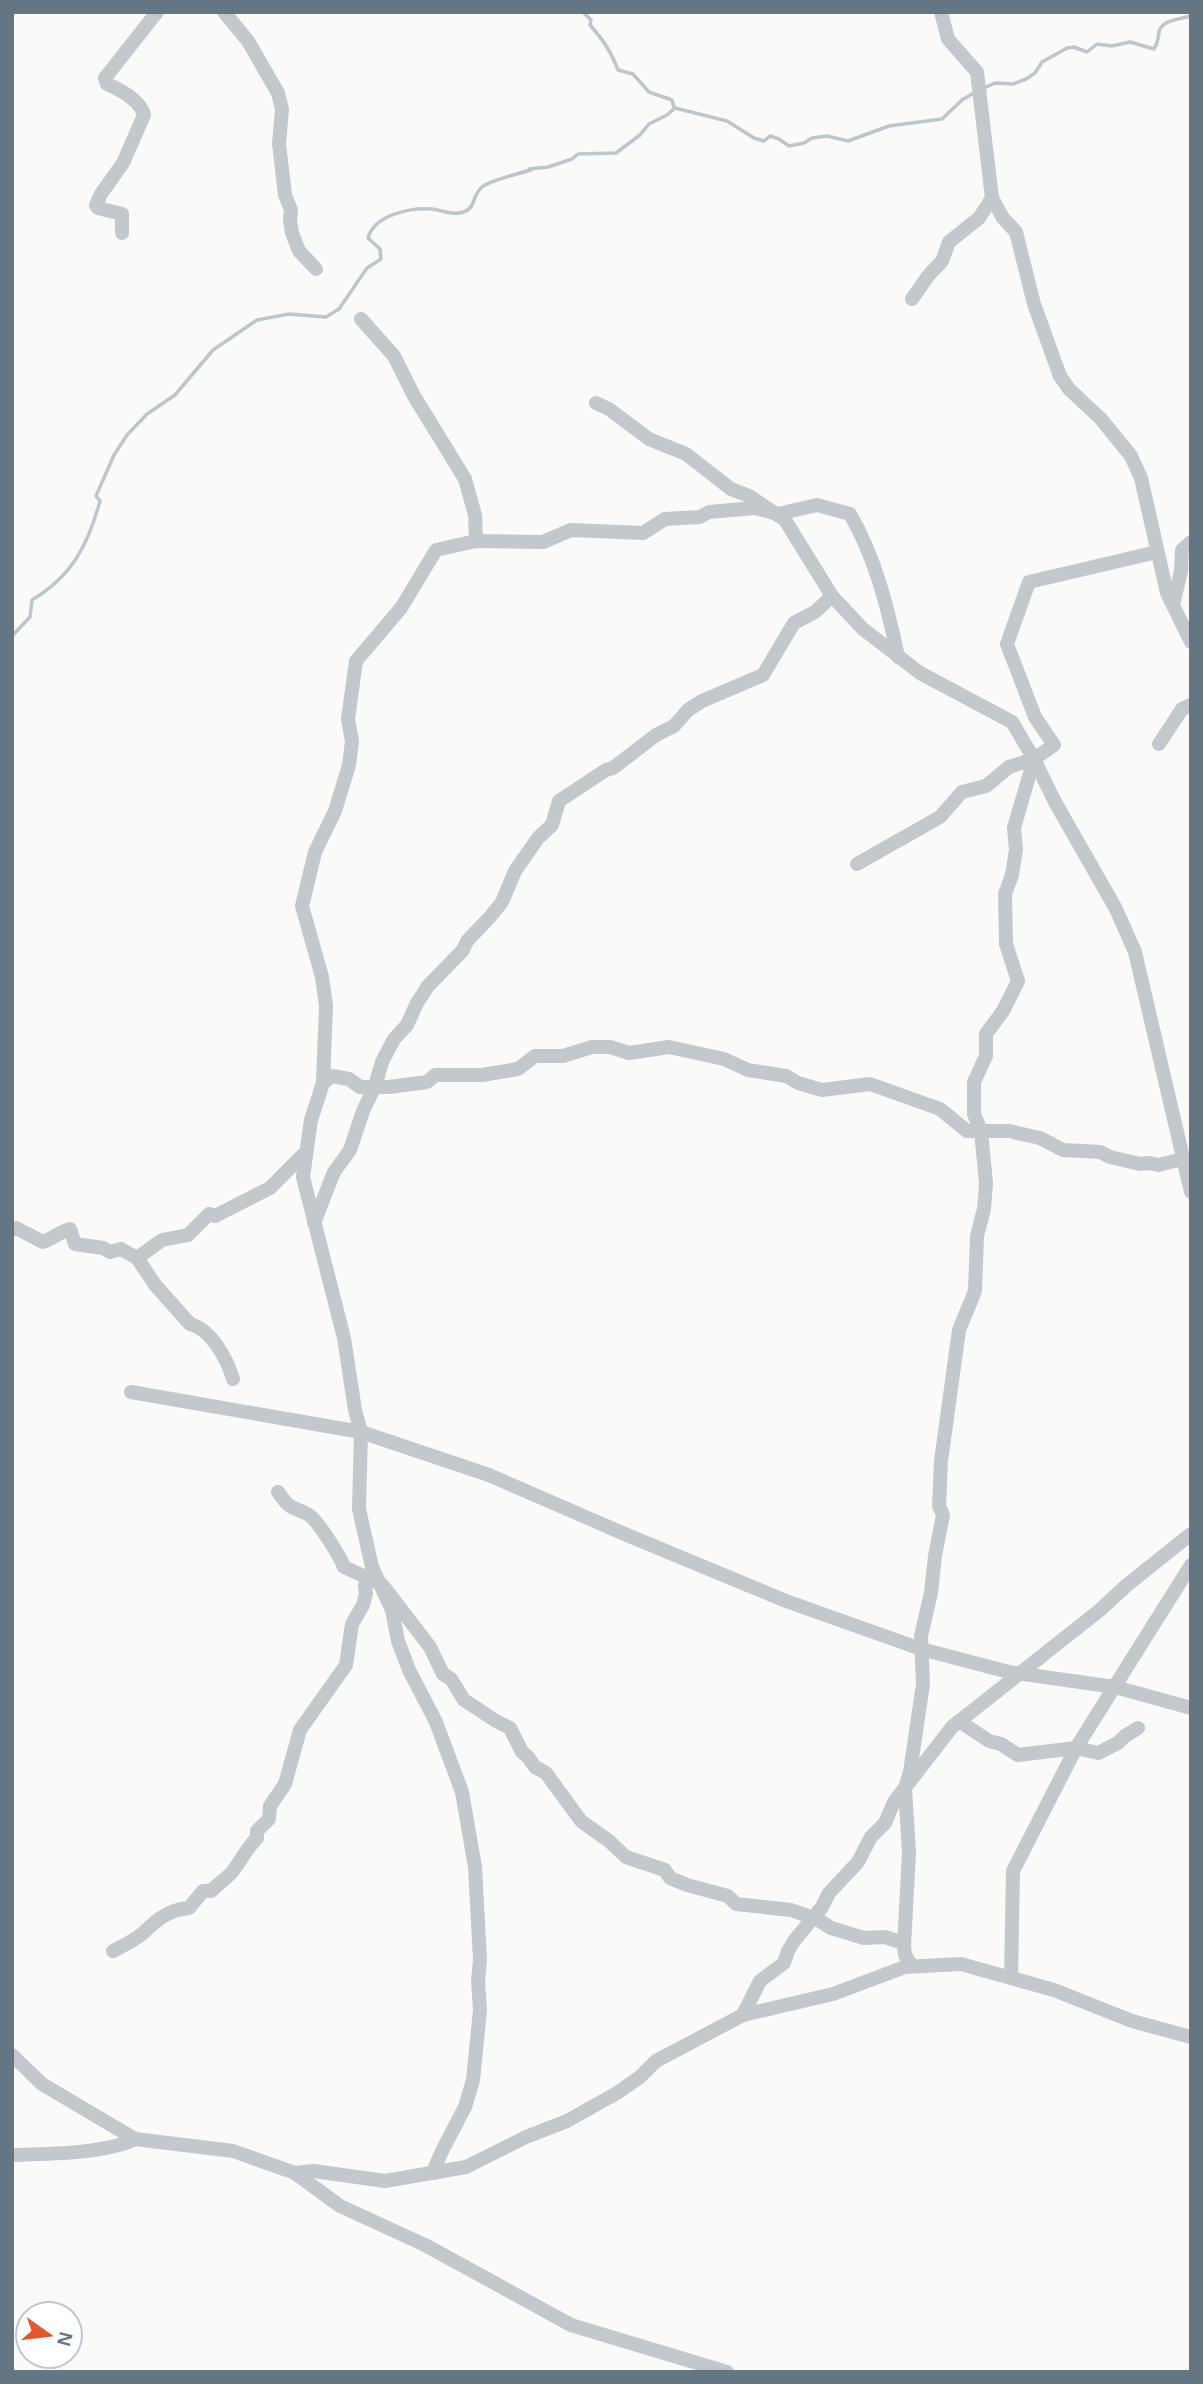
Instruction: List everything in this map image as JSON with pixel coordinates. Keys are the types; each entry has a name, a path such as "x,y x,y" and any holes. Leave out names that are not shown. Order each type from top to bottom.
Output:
{"street":[{"path":"122,233 122,214 98,208 96,205 123,163 144,115 140,106 121,90 107,84 105,78 157,12"},
{"path":"224,12 248,41 278,93 282,109 279,144 282,179 291,210 292,233 299,251 316,270"},
{"path":"941,12 948,39 977,72 992,198 1003,218 1016,232 1034,304 1060,376 1069,389 1101,419 1131,456 1141,478 1167,593 1191,642"},
{"path":"912,299 942,261 949,243 979,218 992,198"},
{"path":"361,319 394,356 414,396 465,479 475,515 476,541"},
{"path":"596,403 609,409 649,439 685,454 731,489 748,495 778,514 790,527 832,596 863,629 920,673 1012,722 1116,909 1135,953 1187,1161 1191,1192"},
{"path":"435,2173 442,2151 465,2107 472,2080 480,2010 475,1867 462,1792 436,1722 409,1670 398,1641 392,1609 373,1581 358,1500 361,1432 344,1338 303,1177 311,1120 323,1083 326,1006 322,977 302,906 315,852 335,811 349,765 352,741 348,719 356,661 401,608 436,550 476,541 543,542 571,530 643,533 665,519 700,517 709,512 755,508 778,514 817,505 850,514 865,540 888,611 898,657"},
{"path":"1173,605 1181,571 1182,550 1191,542"},
{"path":"857,864 940,817 962,792 986,786 1009,767 1034,759 1054,745 1035,717 1007,644 1029,582 1157,552"},
{"path":"314,1224 334,1172 350,1150 382,1062 394,1039 407,1025 428,986 463,950 467,941 502,902 515,871 538,838 552,825 559,801 613,768 656,735 674,726 688,710 702,701 762,675 794,623 815,612 832,596"},
{"path":"1159,744 1181,709 1191,705"},
{"path":"912,1966 905,1955 904,1943 909,1853 905,1788 923,1684 921,1636 931,1593 943,1515 939,1506 941,1461 959,1331 975,1291 977,1236 984,1209 986,1183 982,1131 974,1114 974,1082 986,1056 986,1034 1003,1011 1018,981 1006,944 1005,894 1012,875 1016,850 1014,828 1034,759"},
{"path":"323,1083 332,1076 349,1079 360,1087 389,1087 427,1082 435,1075 482,1075 518,1069 535,1056 563,1056 592,1047 610,1047 628,1054 669,1046 724,1059 748,1070 786,1076 821,1090 870,1084 940,1109 967,1131 1009,1131 1040,1138 1063,1150 1100,1152 1139,1164 1158,1165 1187,1161"},
{"path":"137,1258 162,1240 188,1235 209,1214 215,1216 270,1188 305,1153"},
{"path":"12,1230 16,1228 43,1242 53,1238 58,1232 70,1230 75,1244 103,1248 110,1252 121,1249 137,1258 156,1286 190,1324 211,1338 226,1359 233,1378"},
{"path":"131,1392 361,1432 489,1475 786,1601 921,1649 1019,1674 1115,1688 1191,1708"},
{"path":"278,1492 288,1506 316,1521 340,1556 344,1567 373,1581 396,1601 430,1647 443,1674 452,1679 464,1700 510,1728 522,1752 535,1767 546,1773 581,1821 609,1841 625,1857 665,1870 670,1878 677,1881 728,1896 736,1904 791,1910 831,1928 863,1938 886,1937 904,1943"},
{"path":"743,2015 760,1981 784,1963 788,1951 836,1885 858,1862 871,1837 885,1823 894,1802 959,1721 1191,1534"},
{"path":"1011,1978 1013,1871 1076,1748 1191,1565"},
{"path":"113,1951 143,1933 149,1924 175,1909 189,1908 203,1891 211,1891 234,1869 246,1853 247,1847 257,1838 257,1831 269,1819 270,1806 285,1784 300,1730 346,1665 352,1624 363,1605 365,1586 373,1581"},
{"path":"959,1721 989,1741 1018,1755 1076,1748 1098,1752 1118,1743 1138,1728"},
{"path":"295,2173 314,2171 385,2181 466,2167 526,2137 567,2121 617,2093 656,2062 743,2015 833,1994 905,1966 961,1964 1054,1990 1132,2021 1191,2037"},
{"path":"12,2054 41,2084 135,2139 233,2151 295,2173 340,2206 425,2245 571,2325 727,2372"},
{"path":"12,2155 73,2152 124,2145 135,2139"}],"waterway":[{"path":"583,12 591,20 590,25 606,46 618,70 633,74 649,92 672,100 674,108"},
{"path":"984,88 995,83 1013,84 1026,79 1035,73 1042,62 1067,48 1074,47 1087,52 1097,44 1112,46 1130,42 1154,49 1163,25 1191,16"},
{"path":"675,108 727,121 754,138 764,141 770,136 789,146 827,136 848,141 889,126 942,119 962,100 974,93"},
{"path":"12,636 30,617 32,600 58,581 84,545 100,501 96,496 114,455 127,435 147,414 175,395 213,350 257,320 289,314 326,317 339,309 367,268 381,259 380,249 368,238 372,230 385,218 414,209 452,213 465,211 471,206 478,191 487,184 533,169 529,169 548,167 572,159 578,154 616,153 640,135 649,124 675,108"}]}
